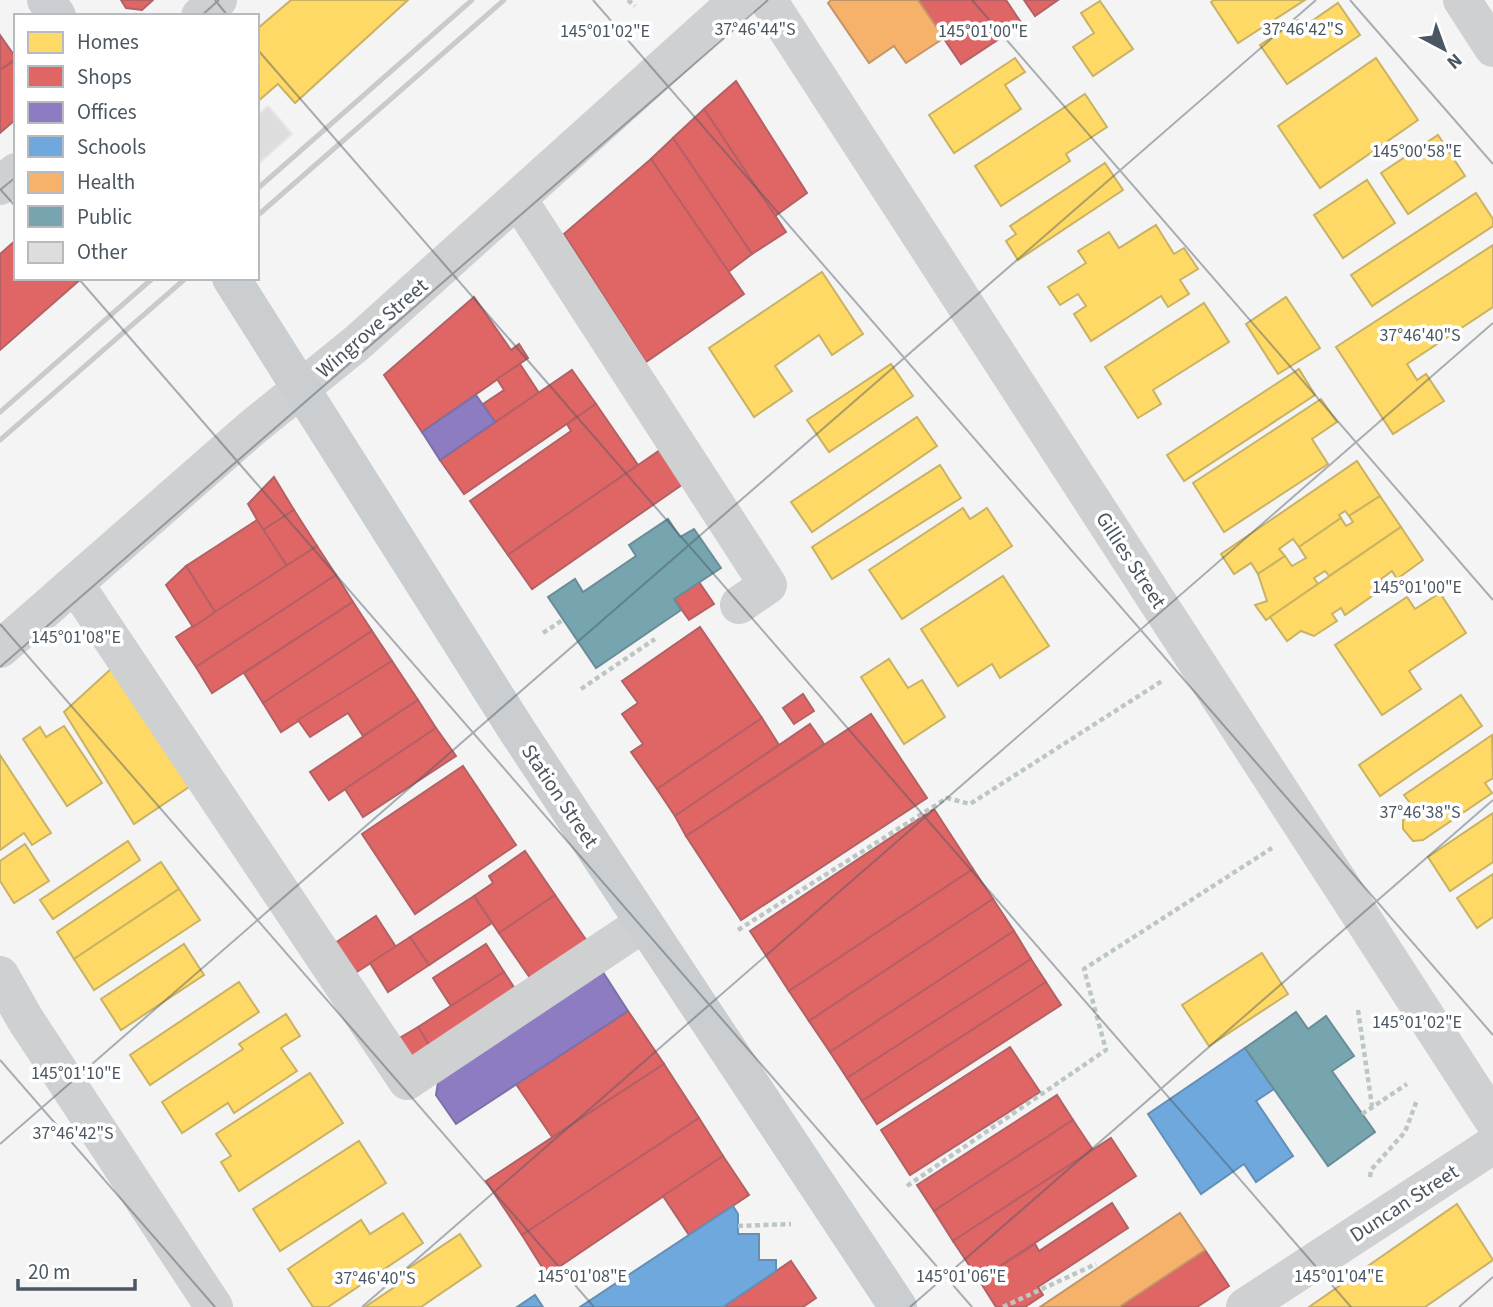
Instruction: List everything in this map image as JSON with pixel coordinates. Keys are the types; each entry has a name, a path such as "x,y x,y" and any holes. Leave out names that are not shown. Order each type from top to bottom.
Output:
{"main road":[{"name":"Station Street","path":"232,280 518,732 898,1307"}],"street":[{"path":"202,14 218,0"},
{"name":"Wingrove Street","path":"0,649 518,199 738,0"},
{"name":"Gillies Street","path":"768,0 1493,1120"},
{"path":"1462,0 1493,48"},
{"path":"0,186 14,174"},
{"path":"518,199 768,586 739,605"},
{"path":"75,584 407,1081 644,923"},
{"path":"0,975 12,1009 214,1307"},
{"name":"Duncan Street","path":"1245,1307 1493,1145"}],"path":[{"path":"628,0 635,6"},
{"path":"543,633 564,619"},
{"path":"581,689 655,639"},
{"path":"738,930 947,798 970,804 1196,660"},
{"path":"907,1186 1106,1050 1084,969 1304,827"},
{"path":"1359,1010 1373,1106"},
{"path":"1362,1114 1406,1084"},
{"path":"1368,1189 1371,1170 1405,1132 1416,1100"},
{"path":"738,1226 791,1224"},
{"path":"1003,1307 1096,1264"}],"building: Homes":[{"path":"291,0 408,0 295,103 278,84 259,100 259,27"},
{"path":"1305,0 1238,43 1211,2"},
{"path":"1100,1 1133,49 1093,76 1073,47 1094,33 1081,13"},
{"path":"1338,3 1360,35 1287,84 1260,45 1298,20 1303,27"},
{"path":"1015,58 1025,72 1005,85 1021,109 954,153 929,115"},
{"path":"1376,58 1418,120 1320,188 1278,126"},
{"path":"1085,94 1107,127 1066,154 1070,161 1001,206 975,166"},
{"path":"1438,135 1465,176 1408,214 1381,173"},
{"path":"1105,163 1123,190 1018,260 1006,241 1016,234 1010,226"},
{"path":"1367,180 1395,223 1343,258 1314,215"},
{"path":"1476,193 1493,219 1493,226 1372,306 1351,275"},
{"path":"1156,225 1174,254 1184,248 1198,269 1180,280 1189,294 1168,307 1161,296 1091,341 1074,314 1086,306 1078,294 1060,305 1048,287 1086,263 1078,251 1109,232 1119,248"},
{"path":"1493,245 1493,307 1407,364 1417,380 1426,374 1444,401 1393,434 1336,347"},
{"path":"822,272 863,334 832,355 819,335 775,366 792,391 754,417 709,348"},
{"path":"1286,297 1320,348 1278,374 1246,324"},
{"path":"1204,303 1229,342 1153,390 1161,404 1138,418 1105,367"},
{"path":"891,364 913,396 829,452 807,420"},
{"path":"1299,369 1315,395 1184,481 1167,455"},
{"path":"1321,399 1337,422 1312,439 1328,464 1224,532 1193,483"},
{"path":"917,417 937,446 812,532 791,502"},
{"path":"1357,461 1380,496 1349,516 1345,511 1339,515 1341,518 1299,547 1293,539 1279,549 1285,556 1258,574 1251,563 1234,574 1221,554"},
{"path":"940,465 961,498 832,579 812,547"},
{"path":"1380,496 1401,527 1329,576 1325,571 1314,578 1318,584 1266,620 1255,605 1267,601 1258,574 1285,556 1292,566 1306,558 1299,547 1341,518 1346,526 1353,522 1349,516"},
{"path":"963,508 970,519 987,508 1012,546 902,619 869,570"},
{"path":"1401,527 1423,560 1397,579 1392,571 1380,580 1385,587 1345,615 1341,608 1332,614 1337,621 1314,636 1301,631 1287,641 1270,617"},
{"path":"1003,576 1049,646 1000,678 992,664 958,686 921,629"},
{"path":"1440,593 1466,633 1409,671 1421,689 1382,715 1335,645 1407,597 1415,609"},
{"path":"889,659 908,688 922,680 945,717 904,744 861,677"},
{"path":"113,667 189,787 134,824 64,712"},
{"path":"1461,695 1482,726 1380,796 1359,765"},
{"path":"64,726 102,783 67,806 23,739 40,727 46,737"},
{"path":"1492,735 1493,778 1485,783 1492,793 1423,840 1413,841 1403,829 1403,820 1416,811 1404,795"},
{"path":"0,755 51,833 32,845 24,833 0,850"},
{"path":"1493,813 1493,862 1450,891 1428,857"},
{"path":"128,841 140,860 53,919 40,900"},
{"path":"25,844 49,881 14,903 0,881 0,861"},
{"path":"161,862 179,889 74,959 57,932"},
{"path":"1493,874 1493,917 1477,928 1457,898"},
{"path":"179,889 200,920 94,990 74,959"},
{"path":"184,944 204,975 121,1030 101,999"},
{"path":"1262,953 1288,994 1209,1046 1182,1005"},
{"path":"239,982 259,1012 150,1085 130,1055"},
{"path":"286,1014 300,1036 281,1048 297,1071 234,1113 228,1103 182,1133 162,1102 243,1049 239,1044"},
{"path":"310,1073 343,1123 239,1191 221,1162 231,1156 216,1134"},
{"path":"359,1141 386,1183 280,1251 253,1209"},
{"path":"1457,1204 1493,1260 1425,1307 1309,1307"},
{"path":"403,1213 423,1243 328,1307 313,1307 288,1269 361,1220 370,1234"},
{"path":"460,1234 481,1266 421,1307 365,1307 399,1284 394,1278"}],"building: Shops":[{"path":"121,0 153,0 142,10 126,8"},
{"path":"918,0 1006,0 1022,24 961,64"},
{"path":"1024,0 1058,0 1035,16"},
{"path":"0,35 14,55 14,60 0,70"},
{"path":"14,61 14,121 0,133 0,70"},
{"path":"736,81 807,193 775,216 704,109"},
{"path":"704,109 786,232 752,254 673,138"},
{"path":"673,138 752,254 728,272 651,159"},
{"path":"651,159 744,294 646,362 564,234"},
{"path":"14,242 14,280 80,280 0,350 0,254"},
{"path":"474,297 511,350 519,344 528,358 422,432 384,375"},
{"path":"520,364 539,393 495,422 483,404 504,390 497,379"},
{"path":"572,370 596,404 464,494 440,460"},
{"path":"596,404 638,465 508,555 470,501 571,431 567,424"},
{"path":"663,448 686,482 532,589 508,555"},
{"path":"274,477 294,510 263,530 248,504"},
{"path":"294,510 317,546 287,566 263,530"},
{"path":"257,520 287,566 215,612 186,566"},
{"path":"317,546 336,575 196,667 176,637"},
{"path":"186,566 215,612 193,627 166,585"},
{"path":"336,575 353,602 212,693 196,667"},
{"path":"699,582 714,604 689,620 674,599"},
{"path":"353,602 372,631 263,703 244,673"},
{"path":"700,627 762,718 657,789 631,752 643,744 622,714 638,703 622,681"},
{"path":"372,631 392,661 281,732 263,703"},
{"path":"392,661 418,700 363,736 348,713 310,737 298,720"},
{"path":"803,694 814,711 794,724 783,708"},
{"path":"418,700 436,728 329,800 310,772"},
{"path":"871,714 927,798 741,920 686,836"},
{"path":"762,718 779,745 675,816 657,789"},
{"path":"810,724 824,744 686,836 675,816"},
{"path":"436,728 456,756 363,817 345,789"},
{"path":"463,766 516,845 415,914 362,834"},
{"path":"934,809 973,869 789,991 750,931"},
{"path":"525,851 555,895 499,933 474,896 493,883 489,876"},
{"path":"973,869 993,899 809,1021 789,991"},
{"path":"555,895 591,947 535,985 499,933"},
{"path":"474,896 492,923 429,965 410,937"},
{"path":"993,899 1014,931 830,1052 809,1021"},
{"path":"376,916 396,947 349,977 329,947"},
{"path":"1014,931 1031,959 847,1078 830,1052"},
{"path":"410,937 429,965 388,992 370,963"},
{"path":"486,944 504,972 451,1006 433,978"},
{"path":"1031,959 1046,982 862,1101 847,1078"},
{"path":"504,972 519,995 432,1050 418,1027"},
{"path":"1046,982 1061,1005 877,1124 862,1101"},
{"path":"628,1011 664,1064 552,1137 516,1084"},
{"path":"418,1027 432,1050 411,1064 396,1040"},
{"path":"1010,1047 1040,1092 910,1175 881,1130"},
{"path":"664,1064 699,1118 522,1235 486,1181"},
{"path":"1057,1095 1073,1120 934,1211 917,1185"},
{"path":"699,1118 723,1156 547,1275 522,1235"},
{"path":"1073,1120 1093,1150 953,1241 934,1211"},
{"path":"1111,1138 1136,1176 979,1280 953,1241"},
{"path":"723,1156 749,1195 689,1235 663,1196"},
{"path":"1112,1203 1128,1228 1038,1287 1043,1295 1025,1307 996,1307 979,1280 1035,1244 1039,1251"},
{"path":"1205,1250 1229,1286 1197,1307 1119,1307"},
{"path":"791,1261 816,1298 803,1307 723,1307"}],"building: Offices":[{"path":"476,395 495,422 440,460 422,432"},
{"path":"599,966 628,1011 456,1124 436,1095 440,1070"}],"building: Schools":[{"path":"1245,1048 1274,1089 1256,1101 1293,1156 1256,1182 1244,1164 1201,1194 1148,1114"},
{"path":"733,1206 738,1214 738,1234 759,1234 759,1260 776,1260 776,1271 723,1307 580,1307"},
{"path":"535,1295 543,1307 517,1307"}],"building: Health":[{"path":"831,0 918,0 944,38 906,63 894,46 869,63 828,3"},
{"path":"1180,1213 1205,1250 1119,1307 1040,1307"}],"building: Public":[{"path":"668,519 680,537 694,529 721,568 674,599 681,610 596,668 548,597 575,579 583,592 636,556 629,545"},
{"path":"1296,1012 1308,1029 1326,1016 1354,1056 1332,1071 1375,1132 1328,1166 1245,1048"}],"building: Other":[{"path":"268,106 292,134 259,163 259,114"}],"railway":[{"path":"259,187 472,0"},
{"path":"259,214 504,0"},
{"path":"0,412 151,280"},
{"path":"0,440 184,280"}]}
